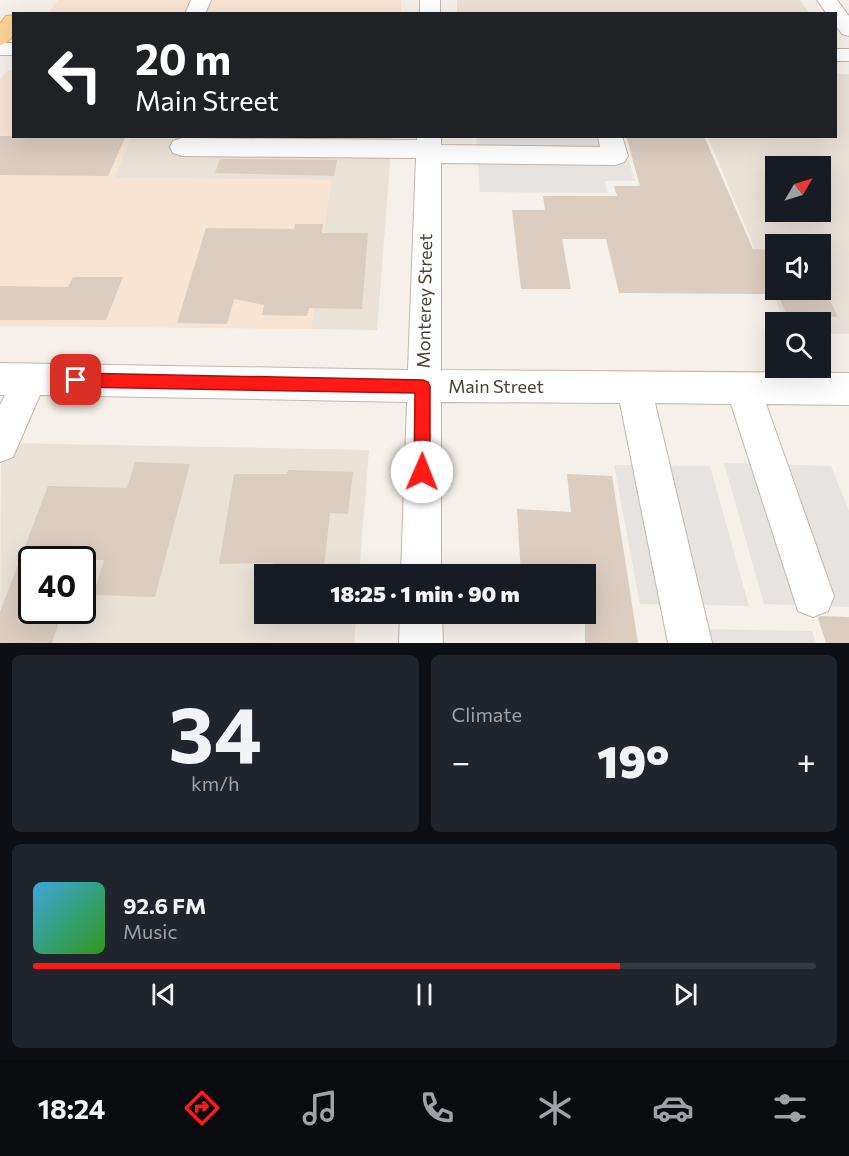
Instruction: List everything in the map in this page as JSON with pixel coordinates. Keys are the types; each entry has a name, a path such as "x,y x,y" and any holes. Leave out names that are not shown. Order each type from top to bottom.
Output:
{"main road":[{"path":"0,12 17,10"},
{"path":"0,38 12,18"}],"street":[{"path":"836,5 849,30"},
{"path":"182,147 428,147 615,156 610,138"},
{"name":"Monterey Street","path":"421,564 428,147"},
{"path":"0,444 15,379"},
{"name":"Main Street","path":"15,379 423,386 849,389"},
{"path":"634,388 690,643"},
{"path":"743,388 813,596"},
{"path":"421,624 421,643"}],"shaded area":[{"path":"58,0 401,0 401,12 49,12"},
{"path":"457,0 800,0 808,12 457,12"},
{"path":"7,71 12,71 12,138 131,138 114,178 331,180 311,329 0,326 0,80"},
{"path":"837,74 849,74 849,334 831,334 831,312 781,312 776,300 831,300 831,234 765,234 765,274 708,138 837,138"},
{"path":"131,138 392,138 377,330 311,329 331,180 114,178"},
{"path":"476,138 622,138 635,181 605,181 607,193 480,192"},
{"path":"1,443 369,450 360,564 254,564 254,624 356,624 354,643 0,643"},
{"path":"724,463 831,466 849,511 849,607 764,604"},
{"path":"614,465 710,466 749,606 640,604"},
{"path":"701,629 812,631 816,643 704,643"}],"building":[{"path":"0,136 12,136 12,138 125,138 108,176 0,175"},
{"path":"627,138 705,138 753,249 765,250 765,294 619,293 606,239 562,239 571,289 521,289 512,210 545,210 543,196 617,196 614,186 640,186"},
{"path":"220,159 337,160 334,176 215,173"},
{"path":"295,224 323,224 322,233 368,233 362,309 309,308 307,316 262,315 264,305 234,299 227,324 177,323 206,228 294,229"},
{"path":"73,277 123,277 106,320 0,320 0,286 68,287"},
{"path":"780,300 830,300 838,317 831,317 831,312 785,312"},
{"path":"135,462 190,464 155,597 96,595 96,585 104,560 96,560 96,546 25,546 48,486 127,488"},
{"path":"288,470 353,472 348,514 330,513 324,564 219,564 234,474 287,474"},
{"path":"567,474 612,476 638,643 585,643 585,624 596,624 596,564 520,564 517,509 571,512"},
{"path":"18,565 18,624 58,624 52,643 0,643 0,612"},
{"path":"820,616 849,617 849,643 826,643 818,618"}],"route":[{"path":"76,380 423,386 422,472"}]}
